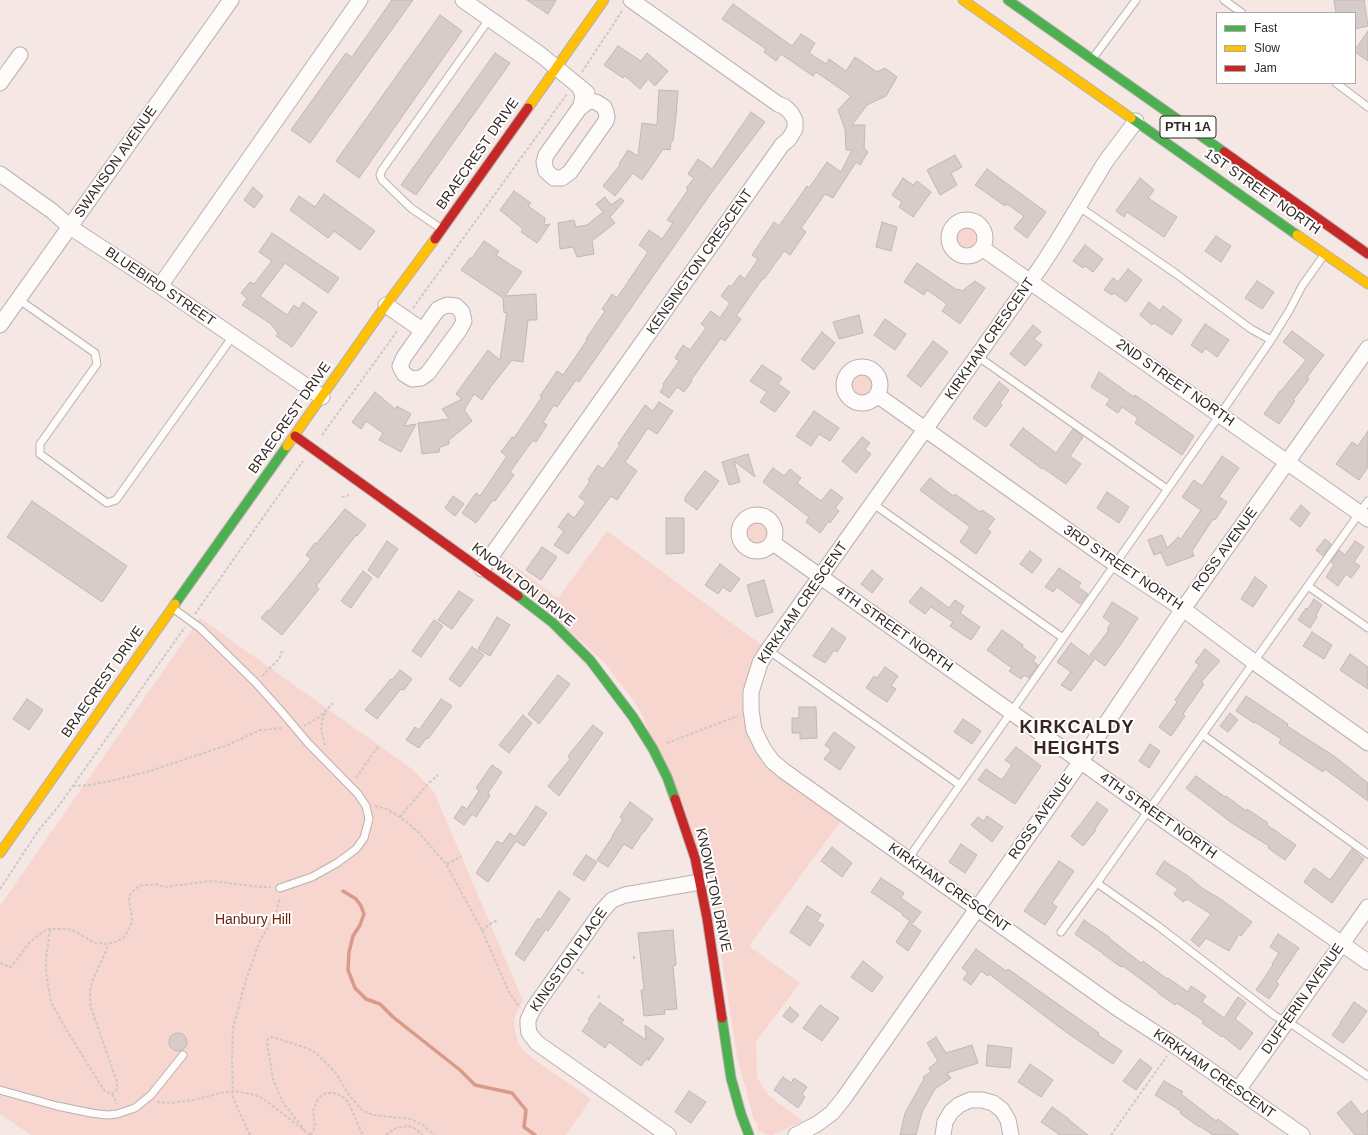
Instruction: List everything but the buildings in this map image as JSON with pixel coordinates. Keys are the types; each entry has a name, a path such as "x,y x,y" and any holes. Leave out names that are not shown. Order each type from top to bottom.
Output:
{"street":[{"name":"SWANSON AVENUE","path":"0,325 231,0"},
{"path":"160,286 360,0"},
{"path":"463,0 557,67 600,104 606,112 607,116 603,126 570,172 562,178 554,178 546,171 544,165 545,159 580,108 583,95 579,86"},
{"name":"BRAECREST DRIVE","path":"0,853 386,305 442,229 604,0"},
{"name":"KENSINGTON CRESCENT","path":"482,569 782,145 789,139 795,129 795,120 791,112 785,107 778,104 631,0"},
{"name":"1ST STREET NORTH","path":"963,0 1141,120 1368,284"},
{"name":"1ST STREET NORTH","path":"1008,0 1093,58 1368,254"},
{"path":"0,83 20,55"},
{"path":"580,108 591,101 600,104"},
{"name":"KIRKHAM CRESCENT","path":"1141,120 1106,161 1058,240 1030,281 768,650 760,663 751,692 751,710 754,730 763,748 772,761 784,771 1117,1008 1174,1045 1302,1135"},
{"path":"1221,162 1274,188"},
{"name":"BLUEBIRD STREET","path":"0,174 52,211 70,227 160,286 322,397"},
{"name":"2ND STREET NORTH","path":"982,248 1288,462 1365,511"},
{"path":"386,305 422,330"},
{"path":"447,305 456,306 462,312 464,321 460,329 428,373 421,378 412,379 404,374 400,366 404,357 422,330 438,309 447,305"},
{"name":"ROSS AVENUE","path":"796,1135 817,1124 832,1113 844,1098 1081,761 1183,609 1368,348"},
{"name":"3RD STREET NORTH","path":"877,395 1115,564 1183,609 1254,662 1368,743"},
{"name":"KNOWLTON DRIVE","path":"295,436 535,607 572,641 605,679 633,717 653,749 667,777 686,828 700,882 731,1078 741,1114 749,1135"},
{"name":"4TH STREET NORTH","path":"773,543 1149,810 1368,962"},
{"name":"KINGSTON PLACE","path":"668,1135 538,1043 529,1033 529,1018 533,1009 602,911 612,900 625,895 700,882"},
{"name":"DUFFERIN AVENUE","path":"1238,1090 1368,907"},
{"path":"943,1135 945,1122 951,1112 959,1104 970,1100 982,1100 993,1103 1002,1110 1008,1120 1011,1135"}],"lane":[{"path":"1093,58 1136,0"},
{"path":"1224,0 1241,12"},
{"path":"442,229 411,208 382,180 380,175 490,18"},
{"path":"1337,84 1368,107"},
{"path":"1078,206 1175,273 1251,329 1271,340"},
{"path":"908,859 1220,414 1271,340 1302,286 1325,254"},
{"path":"18,299 94,352 97,364 40,444 40,454 107,503 116,500 232,336"},
{"path":"977,356 1167,489"},
{"path":"872,503 1063,638"},
{"path":"1061,932 1308,586 1365,511"},
{"path":"1308,586 1368,628"},
{"path":"172,608 200,628 256,683 320,756 350,786 366,806 369,819 364,838 356,849 337,863 312,877 280,888"},
{"path":"768,650 960,785"},
{"path":"1203,735 1368,854"},
{"path":"1097,883 1158,926 1275,1016 1287,1022 1368,1076"},
{"path":"0,1090 57,1106 91,1113 107,1115 117,1114 135,1108 151,1095 183,1055"}],"path":[{"path":"342,497 349,495"},
{"path":"256,683 279,659 282,651"},
{"path":"73,786 90,785 153,770 228,745 260,730 301,727 317,720 333,703"},
{"path":"326,751 322,738 322,721 328,707"},
{"path":"653,749 751,710"},
{"path":"350,786 379,745"},
{"path":"400,818 428,784 438,775"},
{"path":"362,801 387,810 407,822 420,834 446,864 482,931 509,992 516,1004 529,1018"},
{"path":"446,864 462,856"},
{"path":"0,963 10,967 12,966 29,943 41,932 50,929 68,929 95,943 107,944 118,941 124,937 128,931 132,919 129,899 130,894 139,886 154,884 170,887 211,881 280,888 281,892 278,906 260,941 244,986 233,1028 234,1102 250,1135"},
{"path":"482,931 488,924 498,920"},
{"path":"50,929 46,959 46,972 51,1002 105,1092 112,1094 117,1089 117,1082 91,1008 90,999 93,979 107,949 107,944"},
{"path":"580,971 584,974"},
{"path":"598,998 600,994"},
{"path":"305,1131 278,1094 273,1079 267,1042 268,1039 272,1037 307,1048 316,1053 331,1068 349,1095 362,1110 373,1115 411,1119 423,1125 434,1135"},
{"path":"1111,1135 1174,1045"},
{"path":"142,1102 194,1100 233,1091 260,1097 311,1135 315,1127 313,1111 320,1096 333,1092 342,1096 348,1102 364,1135"},
{"path":"386,1135 396,1128 408,1126 414,1128 423,1135"}],"green space":[{"path":"962,228 970,228 976,234 976,242 970,248 962,248 956,242 956,234"},
{"path":"858,375 866,375 872,381 872,389 866,395 858,395 852,389 852,381"},
{"path":"757,522 765,525 768,533 765,541 757,544 749,541 746,533 749,525"},
{"path":"607,531 763,646 750,671 746,685 771,770 841,821 749,946 800,983 756,1042 757,1078 769,1096 803,1121 772,1135 765,1134 761,1131 759,1132 757,1127 758,1123 754,1120 737,1056 710,883 641,712 604,662 503,571 499,564 500,555 556,597 559,597"},
{"name":"Hanbury Hill","path":"200,618 412,769 434,792 523,1001 518,1008 514,1025 518,1043 532,1058 591,1099 566,1135 31,1135 0,1114 0,906"}],"waterway":[{"path":"343,891 356,899 364,914 360,925 353,936 349,952 348,970 355,988 366,999 380,1004 393,1017 460,1070 475,1085 512,1093 526,1110 524,1127 535,1135"}],"traffic: fast":[{"path":"1008,0 1224,152"},
{"path":"1131,118 1297,235"},
{"path":"175,604 287,446"},
{"path":"518,596 553,623 590,660 633,717 653,749 667,777 675,799"},
{"path":"722,1018 731,1078 741,1114 749,1135"}],"traffic: slow":[{"path":"528,108 604,0"},
{"path":"963,0 1131,118"},
{"path":"1297,235 1368,284"},
{"path":"287,446 386,305 435,239"},
{"path":"0,853 175,604"}],"traffic: jam":[{"path":"435,239 528,108"},
{"path":"1224,152 1368,254"},
{"path":"295,436 518,596"},
{"path":"675,799 695,858 707,918 722,1018"}],"district":[{"name":"KIRKCALDY HEIGHTS","path":"1077,738"}]}
